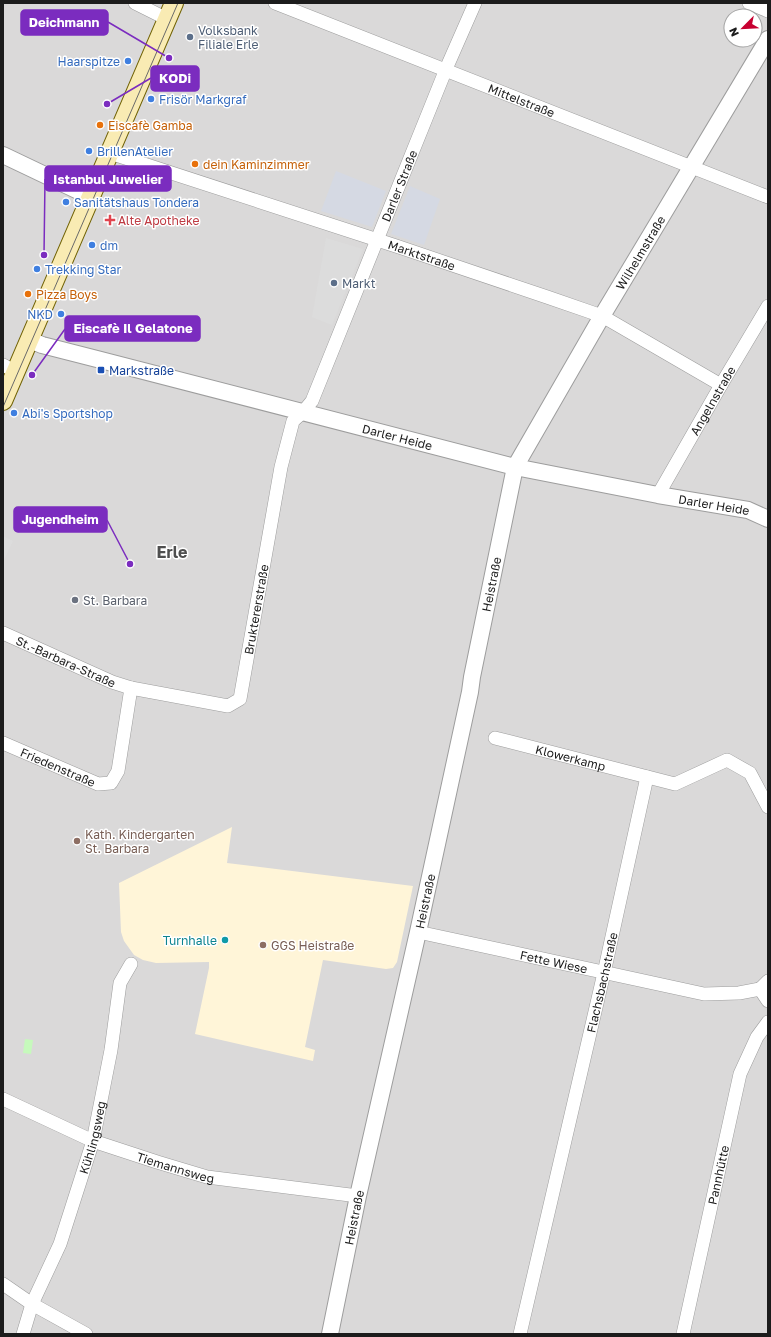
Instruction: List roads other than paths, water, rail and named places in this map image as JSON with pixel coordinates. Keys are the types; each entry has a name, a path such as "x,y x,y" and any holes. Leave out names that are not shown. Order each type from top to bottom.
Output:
{"main road":[{"path":"3,401 9,368 30,340 171,11"}],"street":[{"path":"136,3 171,11"},
{"name":"Mittelstraße","path":"275,3 768,197"},
{"name":"Darler Straße","path":"303,412 312,401 446,70 475,3"},
{"path":"749,3 768,11"},
{"name":"Wilhelmstraße","path":"515,468 602,316 691,166 762,59 768,39"},
{"name":"Marktstraße","path":"110,153 378,240 547,296 602,316 721,385"},
{"path":"3,155 91,198"},
{"name":"Angelnstraße","path":"658,495 768,306"},
{"name":"Darler Heide","path":"30,340 42,345 515,468 658,495 748,510 768,519"},
{"name":"Bruktererstraße","path":"130,688 228,706 240,700 281,467 293,421 303,412"},
{"name":"Heistraße","path":"330,1334 358,1196 418,932 470,692 515,468"},
{"name":"St.-Barbara-Straße","path":"3,633 112,682 130,688"},
{"name":"Friedenstraße","path":"3,743 98,784 111,783 118,771 130,688"},
{"name":"Klowerkamp","path":"495,738 647,777"},
{"path":"647,777 675,784 727,760 750,773 768,807"},
{"name":"Flachsbachstraße","path":"520,1334 604,973 647,777"},
{"name":"Fette Wiese","path":"418,932 704,994 739,993 764,985"},
{"name":"Kühlingsweg","path":"23,1334 32,1304 60,1244 93,1141 111,1050 120,983 131,964"},
{"path":"764,985 768,1001"},
{"name":"Pannhütte","path":"683,1334 740,1074 757,1037 768,1022"},
{"name":"Tiemannsweg","path":"3,1099 93,1141 157,1162 207,1176 358,1196"},
{"path":"3,1284 32,1304 86,1334"}],"tram line":[{"path":"3,407 178,3"}],"place":[{"name":"Volksbank Filiale Erle","path":"190,37"},
{"name":"Deichmann","path":"169,58"},
{"name":"Haarspitze","path":"128,61"},
{"name":"Frisör Markgraf","path":"151,99"},
{"name":"KODi","path":"107,104"},
{"name":"Eiscafè Gamba","path":"100,125"},
{"name":"BrillenAtelier","path":"89,151"},
{"name":"dein Kaminzimmer","path":"195,164"},
{"name":"Sanitätshaus Tondera","path":"66,202"},
{"name":"Alte Apotheke","path":"110,220"},
{"name":"dm","path":"92,245"},
{"name":"Istanbul Juwelier","path":"44,255"},
{"name":"Trekking Star","path":"37,269"},
{"name":"Markt","path":"334,283"},
{"name":"Pizza Boys","path":"28,294"},
{"name":"NKD","path":"61,314"},
{"name":"Markstraße","path":"101,370"},
{"name":"Eiscafè Il Gelatone","path":"32,375"},
{"name":"Abi's Sportshop","path":"14,413"},
{"name":"Jugendheim","path":"130,564"},
{"name":"St. Barbara","path":"75,600"},
{"name":"Kath. Kindergarten St. Barbara","path":"77,841"},
{"name":"Turnhalle","path":"225,940"},
{"name":"GGS Heistraße","path":"263,945"}],"district":[{"name":"Erle","path":"172,552"}]}
